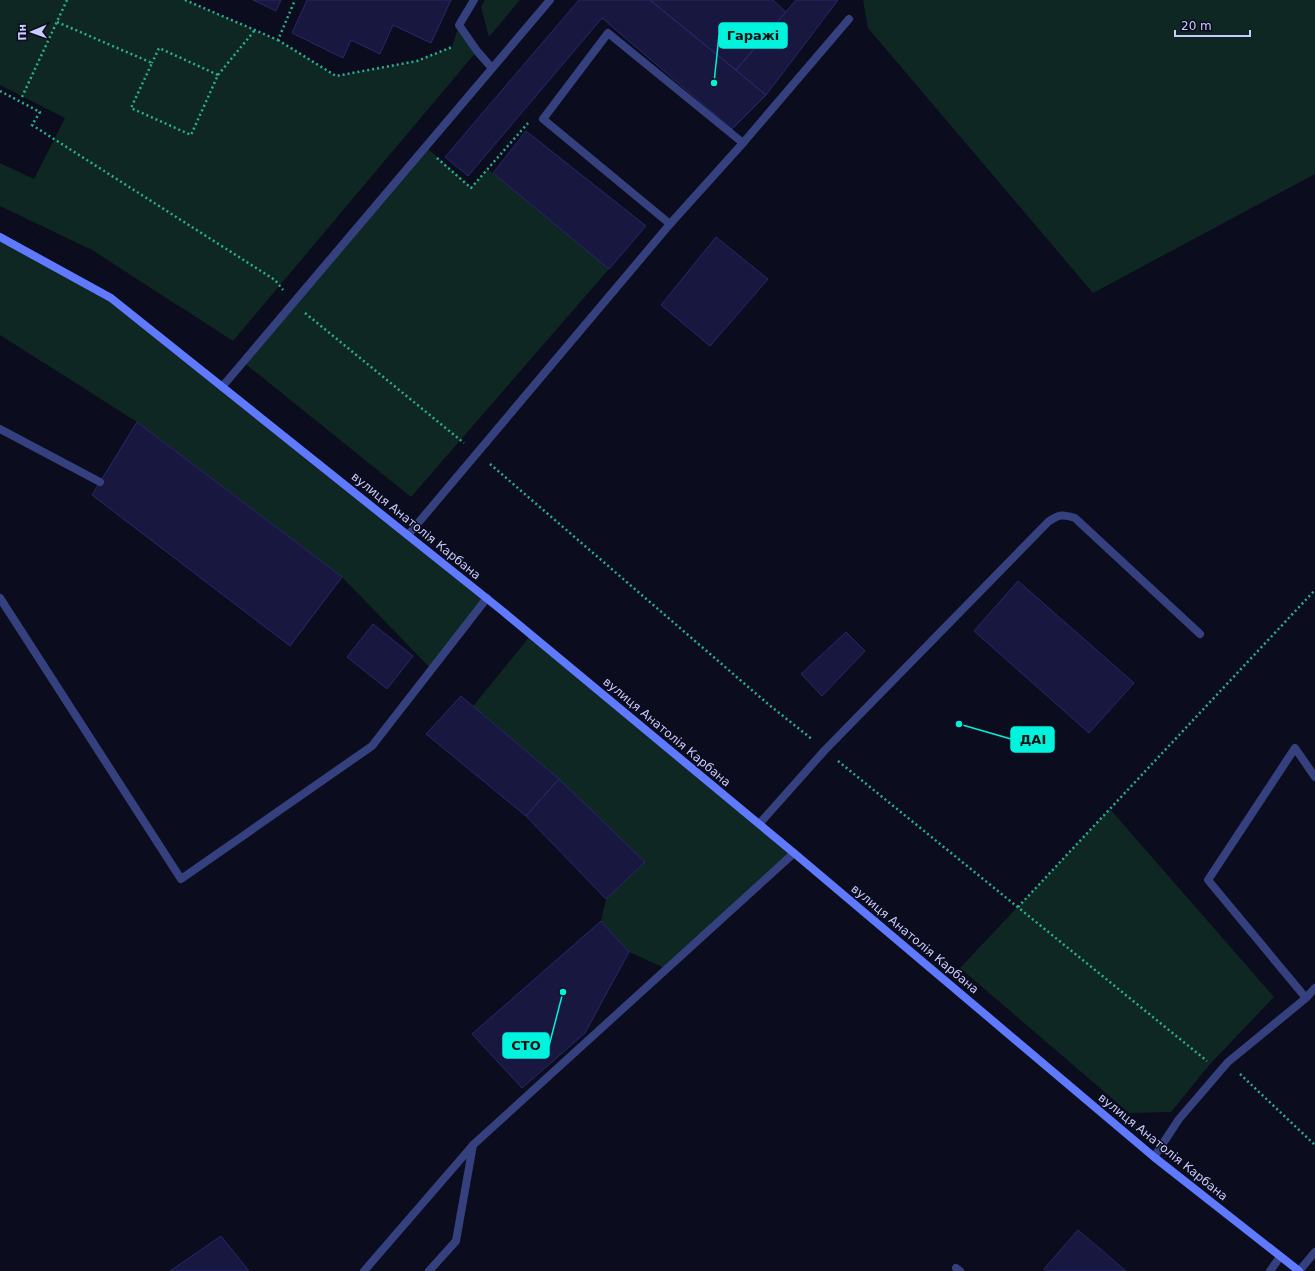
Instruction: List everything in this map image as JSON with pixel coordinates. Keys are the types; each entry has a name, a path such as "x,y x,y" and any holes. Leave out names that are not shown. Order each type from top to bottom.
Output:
{"street":[{"path":"474,0 459,25 477,51 492,68"},
{"path":"222,387 550,0"},
{"path":"408,535 670,224 743,143 849,19"},
{"path":"670,224 543,119 608,33 743,143"},
{"name":"вулиця Анатолія Карбана","path":"0,237 111,298 487,598 794,853 1154,1157 1299,1271"},
{"path":"0,429 100,482"},
{"path":"759,824 825,750 1048,522 1056,516 1065,515 1076,518 1200,634"},
{"path":"0,598 181,879 372,746 487,598"},
{"path":"1306,998 1208,880 1295,748 1315,777"},
{"path":"364,1271 473,1145 794,853"},
{"path":"1154,1157 1179,1119 1228,1062 1306,998 1315,988"},
{"path":"429,1271 456,1241 473,1145"},
{"path":"1299,1271 1315,1252"},
{"path":"1270,1271 1280,1257"}],"path":[{"path":"22,97 67,0"},
{"path":"185,0 278,40 336,76 417,62 452,47 459,25"},
{"path":"278,40 295,0"},
{"path":"58,22 152,63"},
{"path":"218,75 159,48 132,108 191,135 218,75 255,30"},
{"path":"0,91 40,112 32,125 275,280 293,303 477,453 768,704 1210,1064 1228,1062 1315,1145"},
{"path":"426,147 471,188 534,116 543,119"},
{"path":"1018,907 1315,590"}],"green space":[{"path":"0,0 185,0 278,40 336,76 417,61 452,47 459,25 477,51 233,341 92,250 0,206 0,163 34,179 65,118 0,85"},
{"path":"485,0 520,0 489,37 481,7"},
{"path":"863,0 1315,0 1315,174 1093,293 868,28"},
{"path":"426,147 471,187 488,169 609,269 411,497 243,362"},
{"path":"0,237 111,298 487,598 432,670 342,577 137,422 0,335"},
{"path":"531,635 794,853 667,969 629,952 601,921 606,899 645,862 559,779 473,706"},
{"path":"1110,809 1274,997 1210,1064 1171,1112 1129,1113 960,968"}],"building":[{"path":"253,0 281,0 276,11"},
{"path":"307,0 451,0 431,43 393,25 380,54 351,40 343,58 292,33"},
{"path":"579,0 650,0 766,95 732,129 602,18 468,176 445,157"},
{"path":"650,0 773,0 786,12 736,70"},
{"path":"796,0 838,0 766,95 736,70"},
{"path":"526,131 646,226 609,269 493,173"},
{"path":"716,237 768,279 710,346 661,305"},
{"path":"137,422 342,577 290,646 92,495"},
{"path":"1018,581 1134,683 1089,733 974,631"},
{"path":"373,624 413,656 387,689 347,657"},
{"path":"846,632 865,651 822,696 801,674"},
{"path":"461,696 559,779 526,816 426,734"},
{"path":"559,779 645,862 606,899 526,816"},
{"path":"601,921 629,952 585,1033 522,1088 472,1034"},
{"path":"1078,1230 1126,1271 1047,1271 1044,1269"},
{"path":"221,1236 249,1271 170,1271"}],"place":[{"name":"Гаражі","path":"714,83"},
{"name":"ДАІ","path":"959,724"},
{"name":"СТО","path":"563,992"}]}
